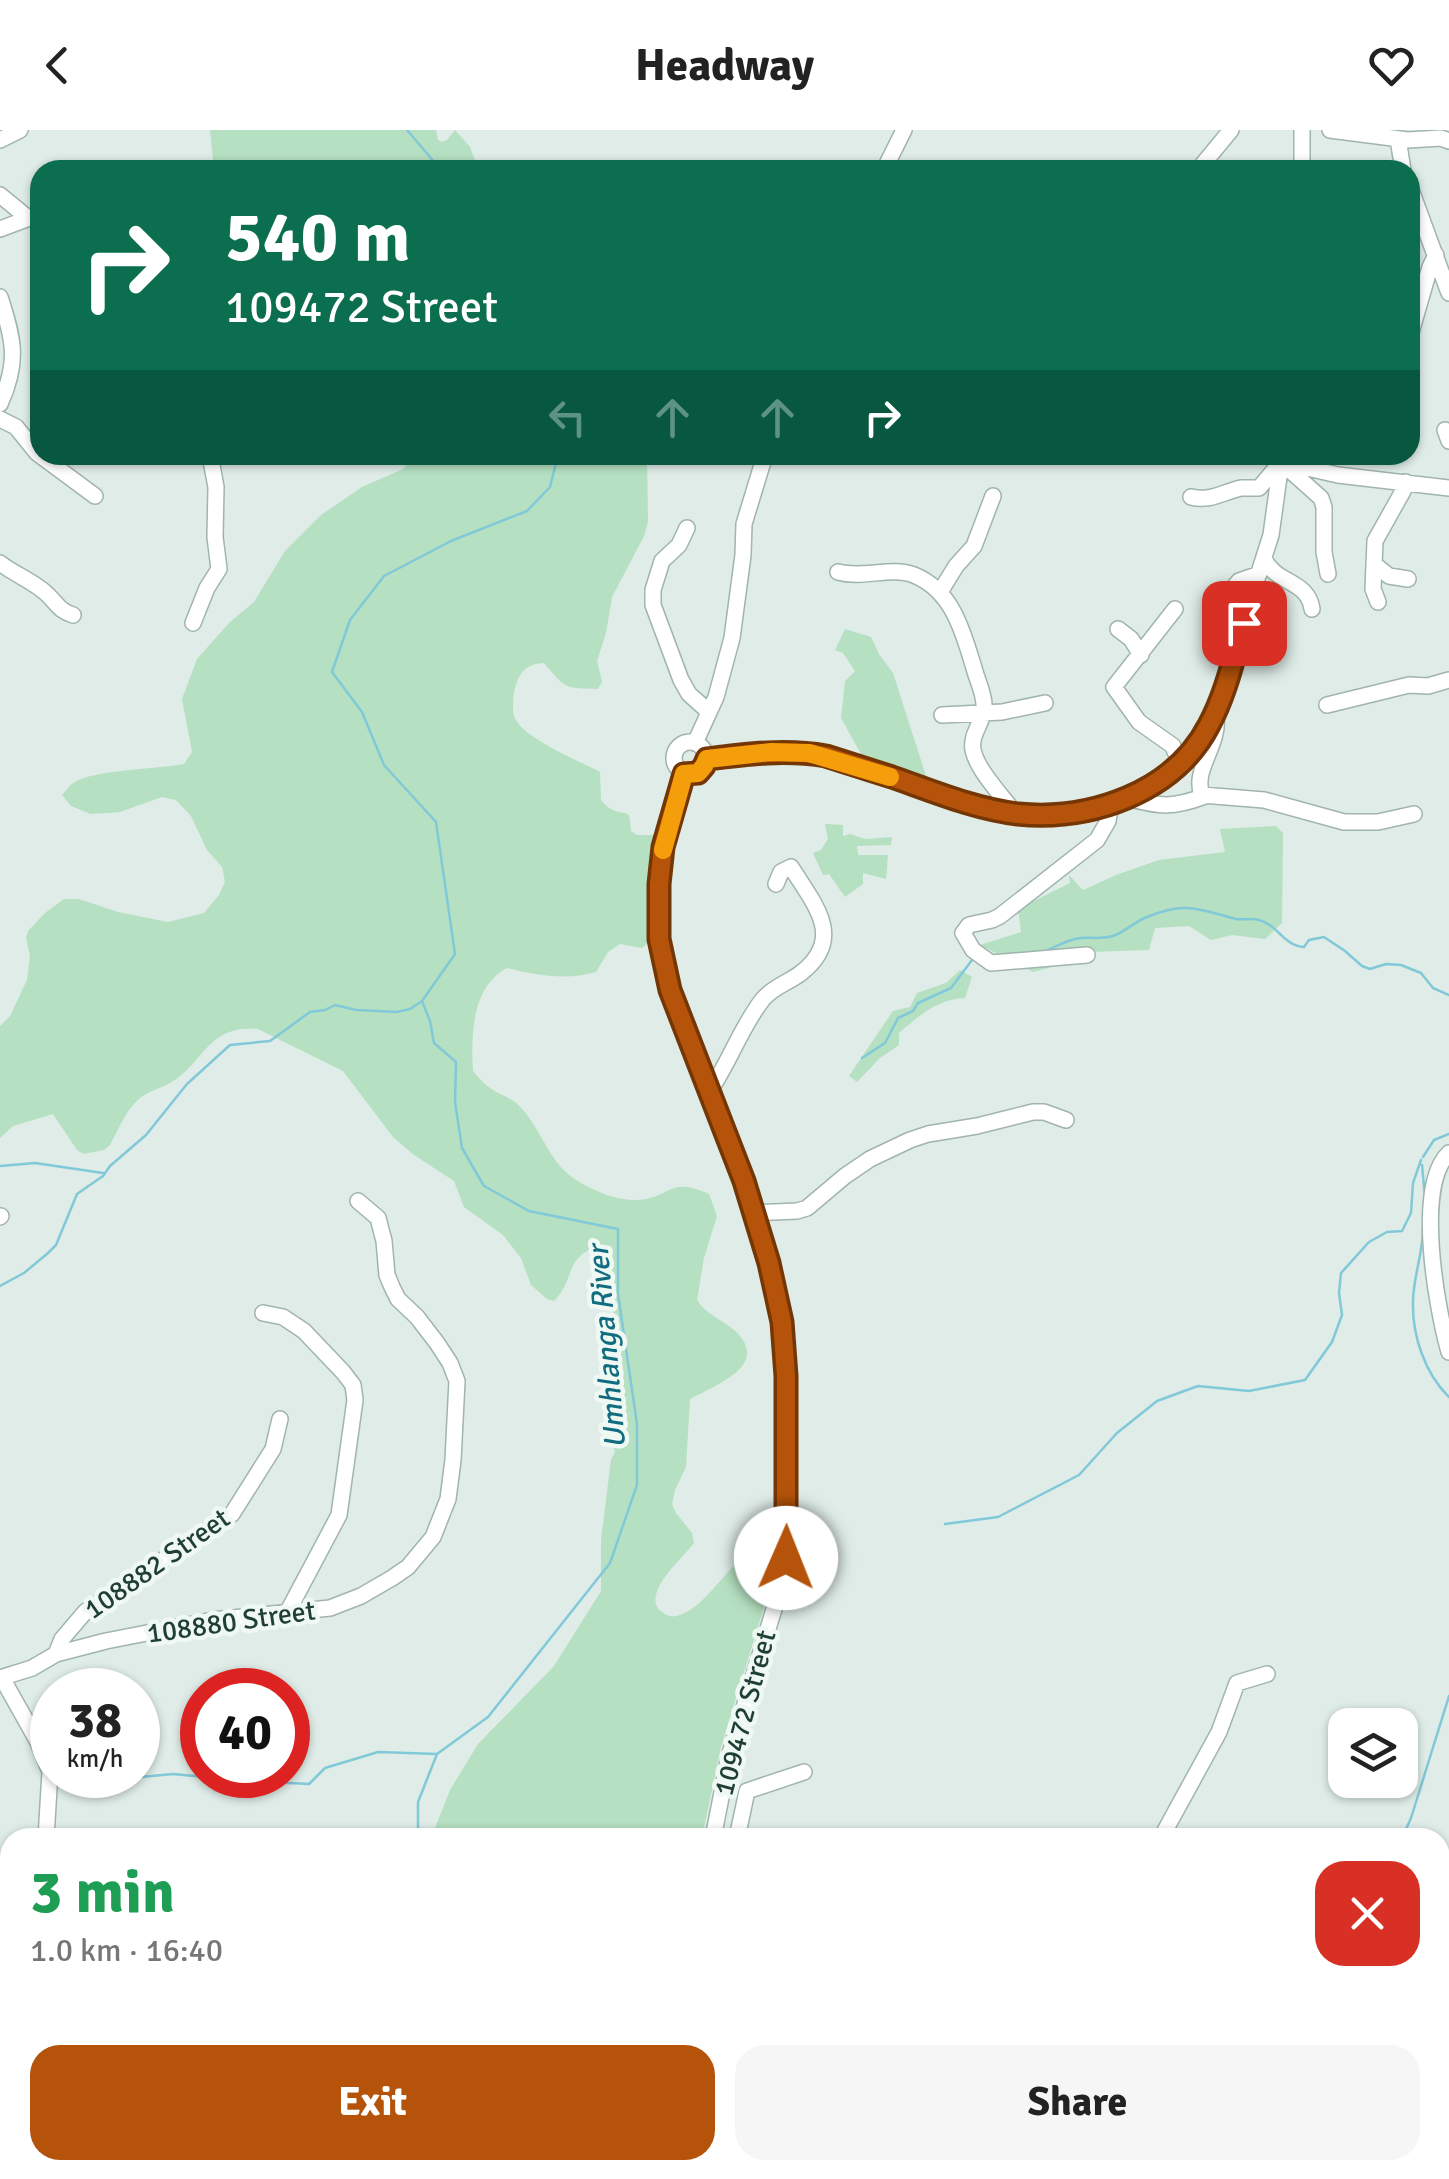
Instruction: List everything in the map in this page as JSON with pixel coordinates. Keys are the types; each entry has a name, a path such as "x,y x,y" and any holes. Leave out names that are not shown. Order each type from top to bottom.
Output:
{"street":[{"path":"0,140 20,130"},
{"path":"889,160 904,130"},
{"path":"1206,160 1231,130"},
{"path":"1302,130 1302,160"},
{"path":"1330,130 1449,141"},
{"path":"1398,139 1402,160"},
{"path":"0,195 30,214"},
{"path":"1420,214 1449,293"},
{"path":"0,229 30,218"},
{"path":"1420,302 1436,255"},
{"path":"0,297 13,335 13,358 9,384 0,404"},
{"path":"0,419 16,427 30,444"},
{"path":"53,465 95,496"},
{"path":"194,623 218,569 212,465"},
{"path":"695,743 710,712 732,638 744,524 762,465"},
{"path":"1191,497 1218,497 1239,488 1259,488 1277,465"},
{"path":"707,759 771,752 809,753 1015,814 1087,810 1154,784 1186,757 1214,713 1271,535 1281,465"},
{"path":"1289,465 1322,498 1328,574"},
{"path":"1305,465 1338,475 1449,488"},
{"path":"1378,602 1373,589 1376,541 1406,482"},
{"path":"940,592 974,546 993,496"},
{"path":"688,528 679,545 662,561 653,590 653,606 681,680 689,694 710,712"},
{"path":"0,563 30,581 61,611 74,615"},
{"path":"1374,564 1389,576 1408,579"},
{"path":"1262,566 1304,590 1312,609"},
{"path":"1214,611 1238,581 1262,566"},
{"path":"838,572 863,576 906,572 940,592 960,625 983,696 984,713 973,749 1015,814"},
{"path":"1175,610 1114,686 1139,722 1186,757"},
{"path":"1244,623 1263,643 1264,655"},
{"path":"1118,629 1131,639 1141,655"},
{"path":"1327,705 1449,680"},
{"path":"942,715 1002,712 1045,703"},
{"path":"1214,713 1217,730 1199,785 1200,793 1264,800 1355,822 1378,822 1414,814"},
{"path":"695,743 707,759 698,773 684,774 674,764 674,755 682,744 695,743"},
{"name":"109472 Street","path":"684,774 663,847 659,939 670,990 753,1213 776,1293 785,1350 786,1558 730,1757 715,1828"},
{"path":"1119,800 1180,805 1206,796"},
{"path":"1087,955 991,963 974,950 963,933 969,925 1000,916 1086,850 1104,832 1119,800"},
{"path":"709,1092 763,999 777,985 812,964 822,948 824,932 819,912 790,867 781,872 776,884"},
{"path":"753,1213 806,1208 870,1159 928,1134 1033,1112 1066,1120"},
{"path":"1449,1152 1436,1172 1431,1218 1439,1309 1449,1352"},
{"name":"108880 Street","path":"1,1678 32,1668 56,1654 106,1640 213,1620 330,1608 360,1596 408,1567 433,1537 448,1499 457,1381 437,1342 398,1298 387,1274 378,1218 358,1201"},
{"path":"263,1314 283,1316 304,1331 353,1385 355,1400 339,1516 287,1613"},
{"name":"108882 Street","path":"56,1654 62,1640 85,1612 232,1514 273,1449 280,1419"},
{"path":"1166,1828 1219,1732 1237,1683 1267,1674"},
{"path":"1,1678 38,1742 50,1772 47,1828"},
{"path":"739,1828 747,1791 804,1772"}],"green space":[{"path":"210,130 436,130 442,142 455,130 470,147 475,160 213,160"},
{"path":"406,465 647,465 648,522 612,597 597,661 602,682 598,689 572,687 544,663 534,665 520,675 513,705 514,716 528,732 600,772 601,800 611,809 629,815 631,831 637,835 657,835 649,886 651,940 642,948 620,944 608,952 596,972 585,975 551,976 507,968 495,976 480,1000 473,1028 472,1058 473,1071 523,1110 554,1159 575,1179 627,1200 648,1199 677,1187 696,1189 709,1194 717,1216 697,1300 734,1330 744,1342 747,1354 736,1372 690,1399 686,1467 672,1504 692,1533 694,1543 664,1578 655,1598 657,1607 665,1614 680,1615 698,1604 732,1568 741,1564 764,1567 772,1581 721,1747 704,1828 435,1828 450,1790 478,1744 554,1666 601,1591 601,1540 615,1452 603,1408 605,1385 619,1343 607,1251 599,1245 587,1251 575,1263 554,1301 547,1299 531,1285 521,1258 503,1235 464,1207 454,1181 393,1137 343,1071 258,1029 242,1029 219,1037 175,1080 140,1098 104,1150 83,1154 77,1150 53,1114 13,1126 0,1138 0,1026 10,1016 27,980 28,931 64,899 79,899 168,922 204,913 225,882 222,867 207,850 191,816 176,800 162,797 120,812 91,814 71,806 62,795 73,783 94,775 184,764 192,752 182,699 197,659 254,602 285,551 321,515 362,487"},
{"path":"845,629 871,637 893,673 927,779 861,754 841,718 845,681 855,671 843,653 835,650"},
{"path":"825,824 843,825 843,836 892,837 891,845 857,846 858,855 888,855 886,879 863,873 863,884 845,897 829,874 823,875 813,853 821,850 828,839"},
{"path":"1276,826 1283,833 1282,923 1265,939 1232,935 1211,940 1189,926 1155,928 1149,950 1089,952 1074,961 1033,972 980,945 1021,932 1018,909 1070,883 1069,875 1083,890 1159,860 1225,852 1220,829"},
{"path":"960,970 972,977 965,998 929,1009 899,1033 899,1045 857,1082 849,1076 893,1011 910,1007 917,993 946,983"}],"waterway":[{"name":"Umhlanga River","path":"407,130 432,160"},
{"name":"Umhlanga River","path":"418,1828 418,1802 437,1754 488,1717 610,1563 637,1485 637,1424 618,1294 618,1229 529,1211 484,1186 462,1148 455,1102 456,1062 434,1043 422,1001 455,954 436,822 384,765 362,712 332,672 350,620 384,576 451,541 527,511 550,487 556,465"},
{"path":"1046,951 1075,939 1113,936 1160,912 1192,908 1236,919 1259,920 1297,946 1304,947 1309,940 1324,937 1362,966 1370,969 1401,965 1421,973 1433,988 1449,995"},
{"path":"862,1058 885,1043 898,1018 913,1011 918,1003 951,988 972,960"},
{"path":"0,1286 24,1273 56,1245 77,1194 103,1176 146,1135 187,1084 230,1045 270,1041 310,1012 335,1005 397,1012 422,1001"},
{"path":"1423,1157 1434,1140 1449,1134"},
{"path":"945,1524 998,1517 1079,1475 1117,1433 1157,1401 1198,1386 1249,1391 1305,1380 1332,1342 1342,1315 1341,1273 1369,1242 1387,1232 1402,1231 1411,1213 1413,1183 1421,1160"},
{"path":"0,1166 35,1163 103,1173"},
{"path":"1422,1165 1423,1216"},
{"path":"1423,1229 1413,1293 1415,1328 1427,1366 1449,1397"},
{"path":"1406,1828 1449,1696"},
{"path":"160,1775 309,1784 325,1768 378,1752 437,1754"}],"slow traffic":[{"path":"663,850 684,774 698,773 707,759 771,752 809,753 890,777"}],"route":[{"path":"786,1558 786,1376 782,1322 744,1181 670,990 659,939 663,847 684,774 698,773 707,759 771,752 809,753 1015,814 1087,810 1125,799 1154,784 1194,748 1214,713 1244,623"}]}
